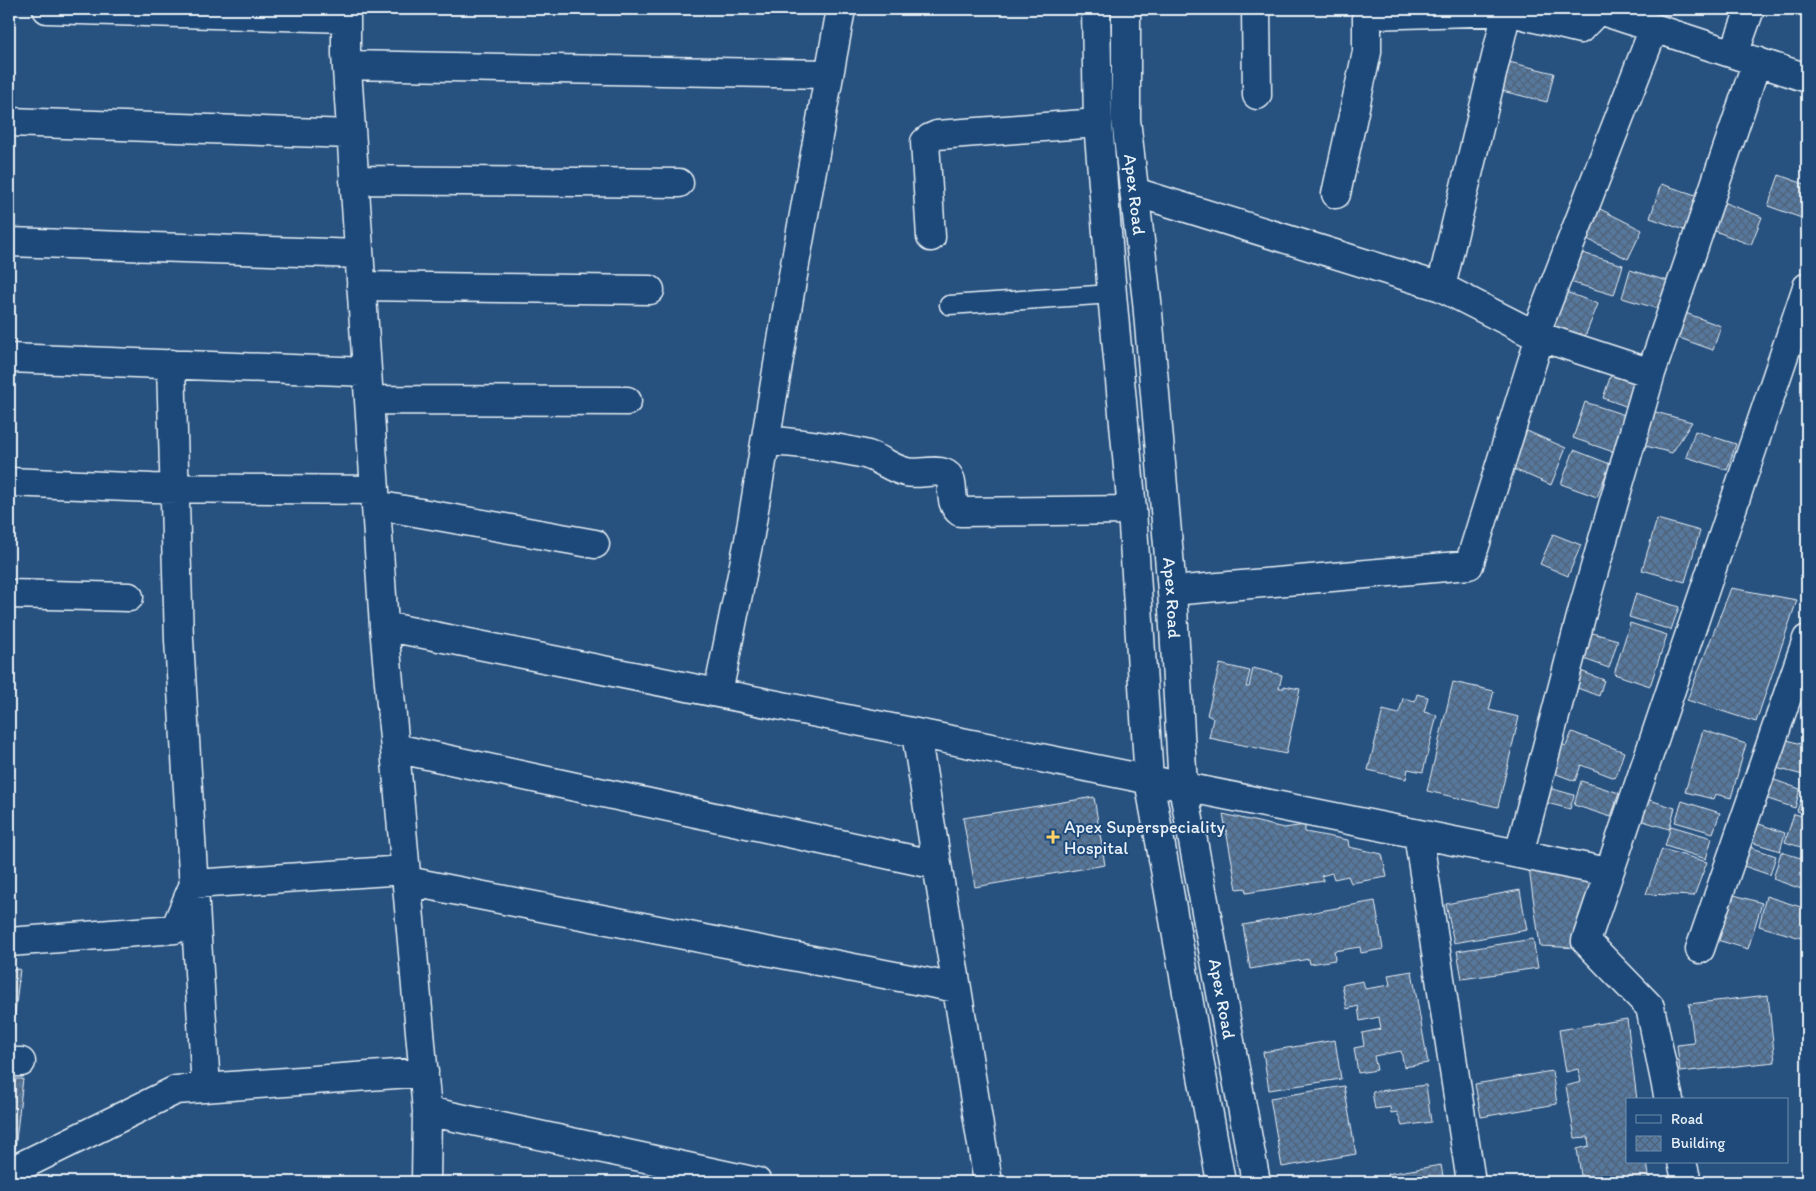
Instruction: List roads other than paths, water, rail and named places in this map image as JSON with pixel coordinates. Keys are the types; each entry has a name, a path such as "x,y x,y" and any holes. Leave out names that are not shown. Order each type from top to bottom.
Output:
{"street":[{"path":"47,9 346,14 346,65 384,626 424,1072 427,1117 426,1173"},
{"path":"718,693 749,540 841,9"},
{"name":"Apex Road","path":"1096,9 1098,123 1132,510 1149,780 1221,1182"},
{"name":"Apex Road","path":"1126,9 1126,120 1147,300 1172,591 1183,787 1256,1182"},
{"path":"1256,9 1257,95"},
{"path":"1336,194 1367,52 1367,12 1507,11 1580,30 1599,9 1807,78"},
{"path":"1519,854 1583,609 1651,373 1746,58 1750,9"},
{"path":"1441,287 1507,11"},
{"path":"1172,591 1469,565 1538,343 1535,335 1654,28"},
{"path":"346,65 829,74"},
{"path":"9,122 351,134"},
{"path":"931,237 926,142 930,138 937,135 1098,123"},
{"path":"354,180 679,183"},
{"path":"1135,192 1441,287 1535,335 1651,373"},
{"path":"9,242 359,254"},
{"path":"361,286 650,290"},
{"path":"1669,1098 1650,1007 1586,941 1807,287"},
{"path":"9,358 367,372"},
{"path":"171,364 179,640 206,1088"},
{"path":"369,400 627,401"},
{"path":"766,440 869,455 908,473 944,472 952,482 952,502 955,509 960,512 1132,510"},
{"path":"9,482 375,497 595,544"},
{"path":"9,594 129,597"},
{"path":"384,626 1608,872"},
{"path":"1700,949 1807,639"},
{"path":"916,733 988,1182"},
{"path":"395,748 937,865"},
{"path":"1418,834 1471,1182"},
{"path":"194,884 406,876 956,988"},
{"path":"9,942 175,929 194,884"},
{"path":"9,1172 176,1090 424,1072"},
{"path":"427,1117 646,1170 757,1182"},
{"path":"1682,1164 1686,1182"}],"lane":[{"path":"949,305 1112,294"}],"place":[{"name":"Apex Superspeciality Hospital","path":"1053,837"}]}
